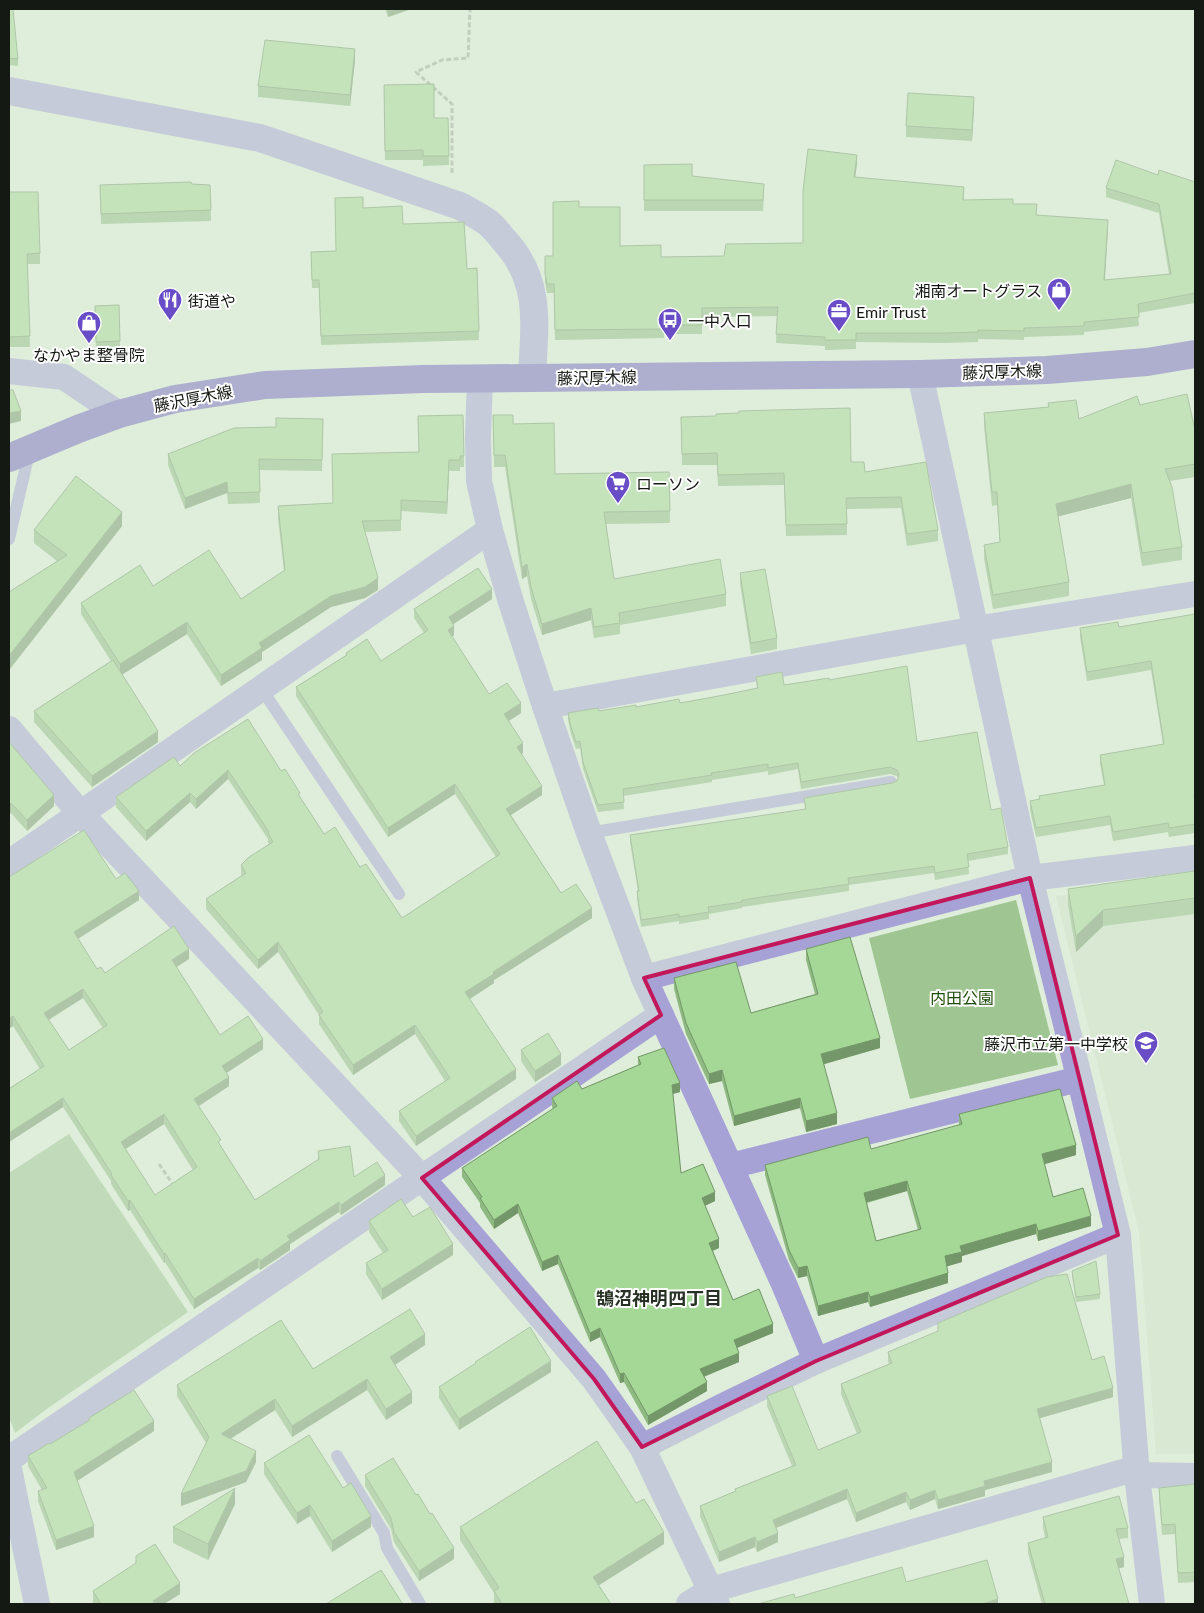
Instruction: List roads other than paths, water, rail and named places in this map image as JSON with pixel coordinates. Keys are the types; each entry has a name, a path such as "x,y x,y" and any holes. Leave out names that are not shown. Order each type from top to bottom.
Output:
{"main road":[{"name":"藤沢厚木線","path":"20,453 120,414 174,399 265,385 532,378 920,374 1047,370 1147,362 1195,354"}],"street":[{"path":"9,91 260,138 460,206 488,223 512,248 525,271 533,296 532,378"},
{"path":"9,371 64,377 120,414"},
{"path":"920,374 1030,878 1118,1235 1137,1472 1152,1604"},
{"path":"480,379 479,481 490,530 511,602 545,706 589,833 644,978 784,1284 816,1361"},
{"path":"9,863 490,530"},
{"path":"545,706 976,629 1195,594"},
{"path":"9,729 80,813 422,1178 594,1379 642,1447 714,1597"},
{"path":"644,978 1030,878 1195,858"},
{"path":"9,1459 661,1015"},
{"path":"730,1166 1080,1079"},
{"path":"642,1447 816,1361 1118,1235"},
{"path":"9,1469 37,1604"},
{"path":"688,1604 1137,1472 1195,1476"}],"lane":[{"path":"9,539 20,453"},
{"path":"261,688 399,894"},
{"path":"589,833 891,782"},
{"path":"337,1456 384,1533 387,1548 420,1604"}],"place":[{"name":"湘南オートグラス","path":"1059,311"},
{"name":"街道や","path":"170,321"},
{"name":"Emir Trust","path":"839,332"},
{"name":"一中入口","path":"670,341"},
{"name":"なかやま整骨院","path":"89,344"},
{"name":"ローソン","path":"618,504"},
{"name":"藤沢市立第一中学校","path":"1146,1064"}],"district":[{"name":"鵠沼神明四丁目","path":"659,1298"}],"park label":[{"name":"内田公園","path":"962,997"}]}
